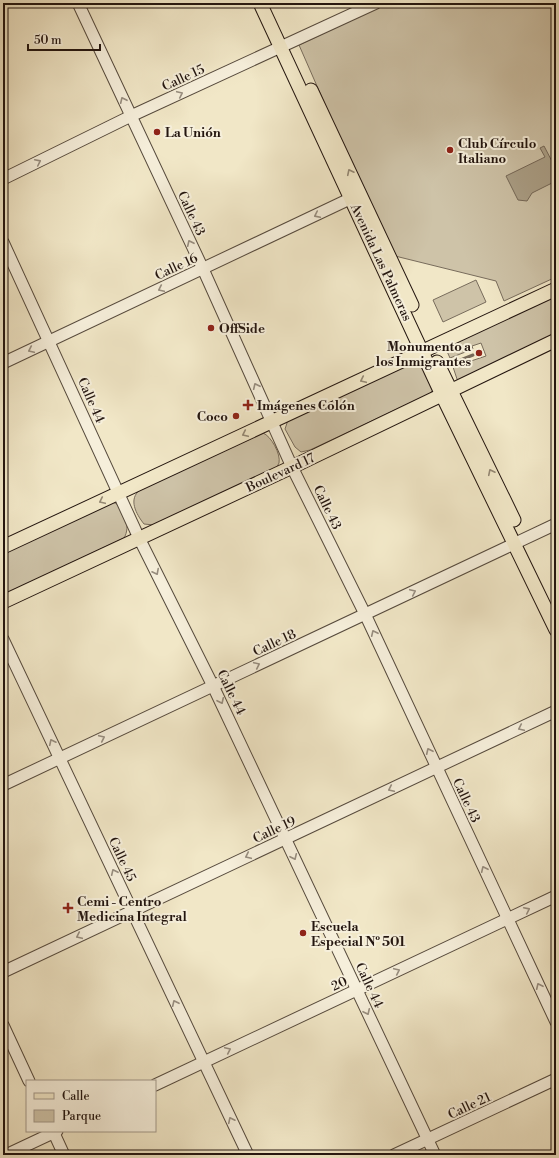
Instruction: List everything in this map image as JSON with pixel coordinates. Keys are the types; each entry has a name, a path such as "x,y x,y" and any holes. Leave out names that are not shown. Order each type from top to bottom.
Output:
{"main road":[{"name":"Avenida Las Palmeras","path":"260,3 285,46 428,350 440,368 447,392 519,541 556,609"},
{"name":"Avenida Las Palmeras","path":"270,3 285,46"},
{"path":"3,547 556,289"},
{"name":"Boulevard 17","path":"3,602 292,467 556,340"},
{"name":"Avenida Las Palmeras","path":"519,541 556,630"}],"street":[{"name":"Calle 43","path":"78,3 203,269 292,467 365,614 556,1022"},
{"name":"Calle 15","path":"3,179 131,116 376,3"},
{"name":"Calle 16","path":"3,363 356,196"},
{"name":"Calle 44","path":"3,242 50,341 138,538 213,686 435,1155"},
{"name":"Calle 18","path":"3,785 556,524"},
{"name":"Calle 45","path":"3,639 248,1155"},
{"name":"Calle 19","path":"3,972 556,711"},
{"name":"20","path":"156,1085 556,896"},
{"path":"3,1025 29,1080"},
{"name":"Calle 21","path":"394,1155 556,1079"},
{"path":"6,1155 55,1132 64,1155"}],"green space":[{"name":"Club Círculo Italiano","path":"388,3 556,3 556,277 504,301 496,281 391,255 299,45"},
{"path":"476,280 486,302 443,322 433,300"},
{"path":"556,294 556,335 458,382 453,367 486,356 481,343 472,346 473,349 450,358 445,347"},
{"path":"415,360 420,361 434,389 429,394 310,450 301,452 295,447 285,429 288,420"},
{"path":"263,433 272,441 277,450 279,463 273,470 154,525 144,524 141,520 134,507 134,498 140,490"},
{"path":"113,502 121,508 126,518 127,528 124,538 3,595 3,553"}],"shaded area":[{"path":"544,146 556,169 556,181 532,193 527,201 518,200 506,176 545,157 540,148"}],"waterway":[{"path":"453,363 473,355"}],"place":[{"name":"La Unión","path":"157,132"},
{"name":"Club Círculo Italiano","path":"450,150"},
{"name":"OffSide","path":"211,328"},
{"name":"Monumento a los Inmigrantes","path":"479,353"},
{"name":"Imágenes Colón","path":"248,405"},
{"name":"Coco","path":"236,416"},
{"name":"Cemi - Centro Medicina Integral","path":"68,908"},
{"name":"Escuela Especial Nº 501","path":"303,933"}]}
